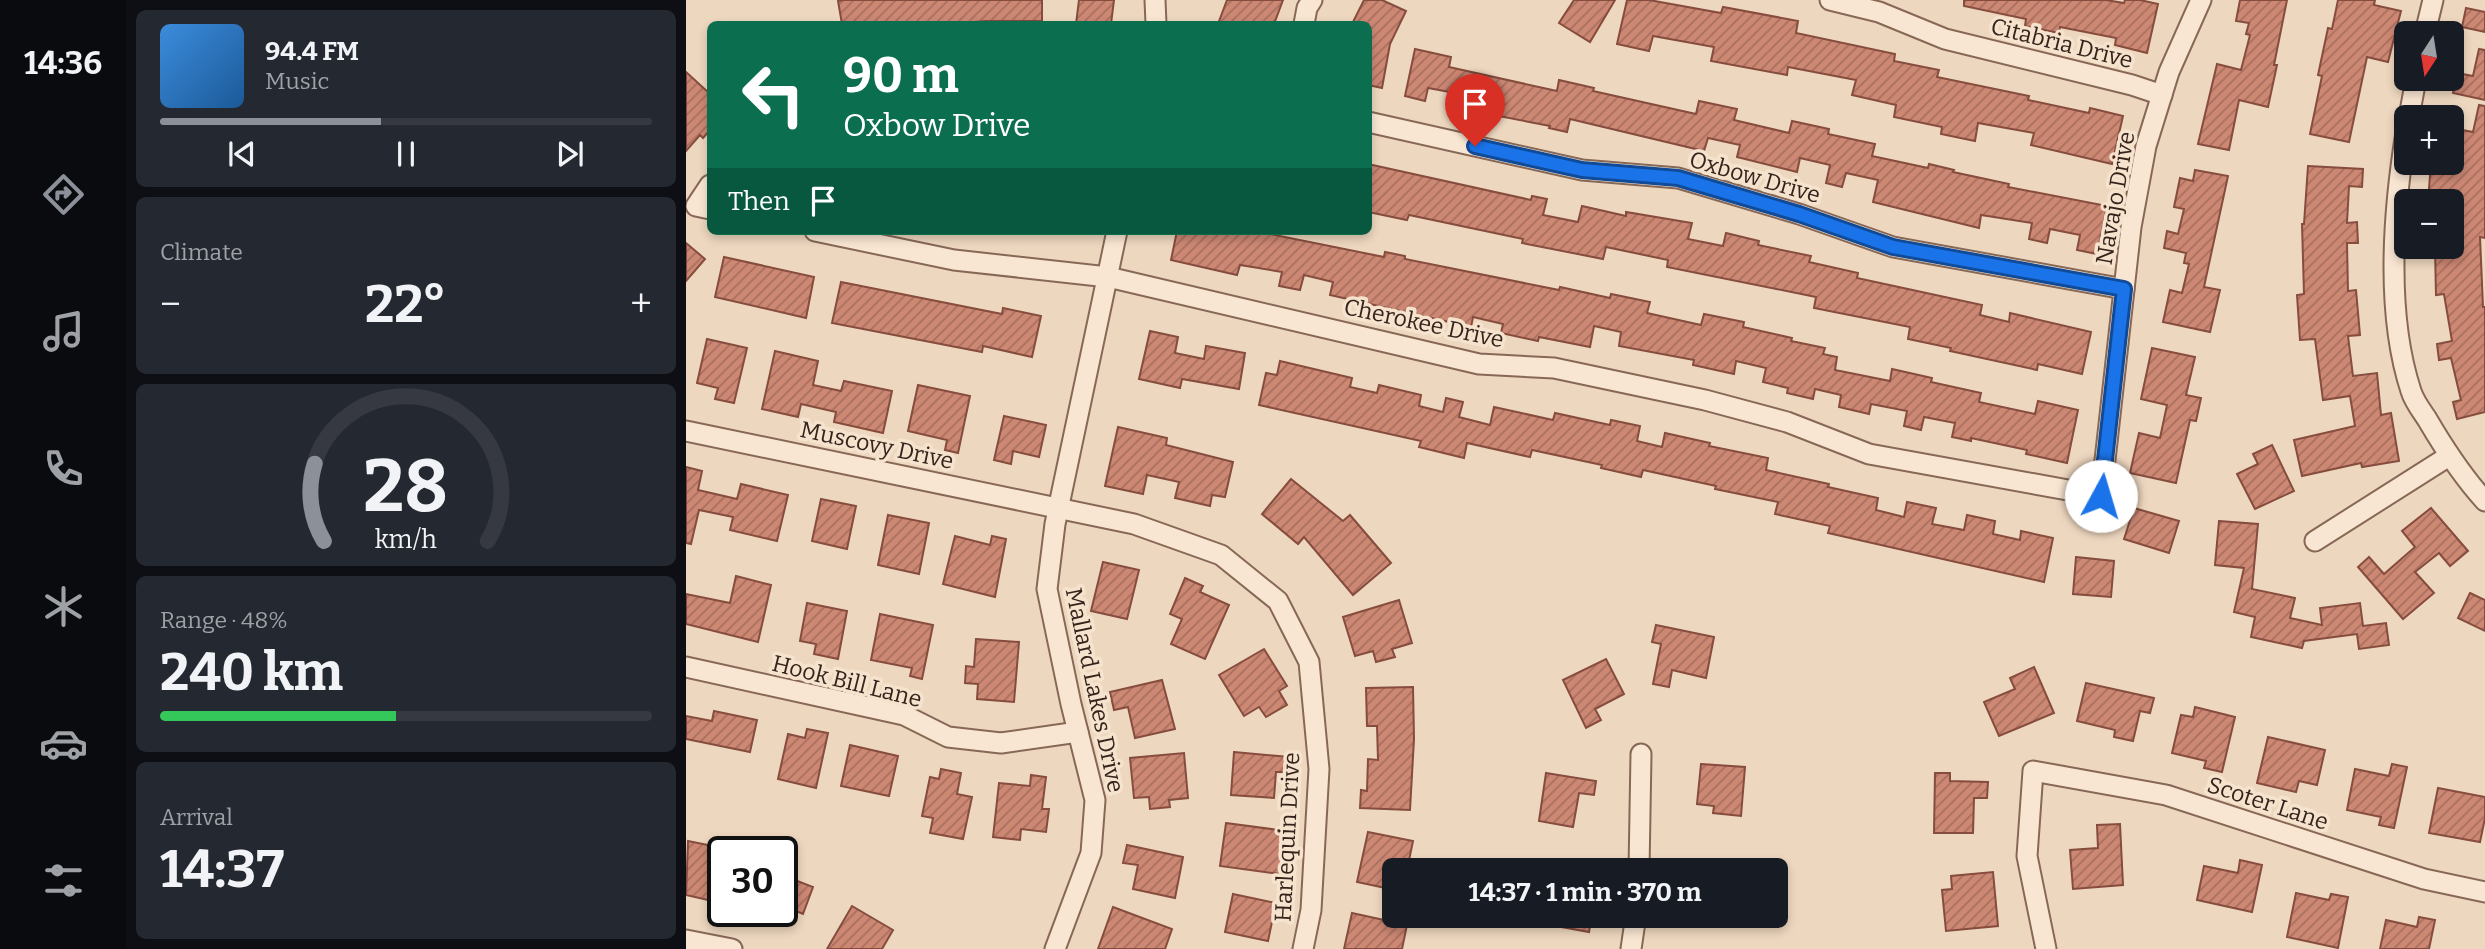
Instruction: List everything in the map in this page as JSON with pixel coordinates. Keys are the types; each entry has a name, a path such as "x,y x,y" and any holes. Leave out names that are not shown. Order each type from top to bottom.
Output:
{"street":[{"path":"1155,0 1156,21"},
{"path":"1305,21 1312,0"},
{"name":"Citabria Drive","path":"1830,0 1879,12 1945,39 2132,85 2162,95"},
{"name":"Navajo Drive","path":"2101,496 2131,227 2146,146 2169,72 2201,0"},
{"path":"2429,21 2433,0"},
{"name":"Oxbow Drive","path":"1372,123 1582,170 1678,178 1799,214 1893,247 2124,289"},
{"path":"2401,175 2395,278 2396,319 2412,394 2449,456 2485,501"},
{"name":"Cherokee Drive","path":"834,235 954,260 1108,276 1479,364 1554,368 1705,400 1787,422 1869,454 2101,496"},
{"name":"Mallard Lakes Drive","path":"1055,949 1091,853 1095,800 1046,589 1059,507 1117,235"},
{"name":"Muscovy Drive","path":"686,430 1059,507"},
{"path":"2315,541 2449,456"},
{"name":"Harlequin Drive","path":"1059,507 1134,524 1221,555 1278,601 1309,662 1319,769 1311,910 1303,949"},
{"name":"Hook Bill Lane","path":"686,667 904,715 948,737 1001,743 1078,732"},
{"path":"1639,858 1642,754"},
{"name":"Scoter Lane","path":"2046,949 2027,856 2033,771 2166,795 2424,879 2485,892"},
{"path":"1631,949 1634,928"},
{"path":"686,940 733,949"}],"building":[{"path":"1042,0 1042,21 841,21 838,1"},
{"path":"1079,0 1114,0 1111,21 1076,21"},
{"path":"1227,0 1283,0 1275,21 1219,21"},
{"path":"1364,0 1382,0 1406,11 1390,44 1382,88 1372,86 1372,21 1354,21"},
{"path":"1574,0 1615,0 1590,42 1559,23"},
{"path":"1627,0 1649,0 1721,13 1723,7 1798,21 1796,33 1895,54 1894,61 1939,70 1937,77 2029,96 2028,100 2089,113 2090,108 2123,116 2112,164 2031,145 2034,133 1978,123 1975,141 1941,134 1942,127 1894,117 1896,105 1852,95 1856,80 1788,67 1787,75 1711,61 1714,47 1653,36 1649,51 1617,44"},
{"path":"1964,0 2106,0 2124,3 2125,0 2140,0 2158,4 2147,53 2115,45 2116,38 2060,27 2059,33 2025,26 2026,19 1964,6"},
{"path":"2240,0 2287,0 2268,107 2239,100 2229,150 2198,144 2217,64 2241,70 2250,35 2246,34 2249,23 2236,21"},
{"path":"2338,0 2375,0 2374,5 2401,11 2398,21 2394,21 2394,38 2388,62 2367,57 2349,142 2310,134 2322,76 2318,75 2328,28 2332,29"},
{"path":"2466,8 2485,12 2485,32 2464,27"},
{"path":"1415,49 1451,57 1449,67 1557,91 1559,80 1594,88 1593,91 1696,114 1699,101 1737,109 1734,120 1789,133 1792,121 1829,129 1828,134 1875,144 1872,156 1928,168 1929,164 2009,184 2008,187 2107,206 2097,254 2077,250 2080,235 2050,229 2047,243 2029,239 2032,223 1981,215 1979,228 1873,202 1878,180 1846,173 1842,187 1826,183 1830,165 1800,158 1797,172 1737,157 1740,145 1708,138 1704,151 1570,119 1567,132 1549,128 1550,126 1452,107 1455,93 1428,88 1425,101 1405,96"},
{"path":"2479,49 2485,50 2485,100 2453,93 2464,91 2464,74 2473,76"},
{"path":"686,72 707,91 707,133 703,138 700,135 686,151"},
{"path":"2479,105 2485,106 2485,238 2480,237 2485,307 2485,412 2457,419 2453,402 2461,400 2451,358 2439,360 2437,344 2452,341 2444,294 2436,295 2435,259 2464,259 2464,189 2429,189 2430,175 2464,175 2464,130 2473,132"},
{"path":"1372,165 1531,200 1532,196 1547,199 1543,215 1578,222 1582,206 1626,216 1626,212 1692,223 1688,239 1723,246 1726,233 1759,241 1758,245 1811,256 1809,262 1858,273 1857,278 1982,305 1980,315 2009,322 2010,313 2091,332 2082,374 2038,364 2037,370 1908,339 1910,327 1814,308 1816,297 1667,267 1668,260 1606,247 1603,259 1522,243 1523,239 1409,215 1407,220 1372,213"},
{"path":"2308,166 2363,169 2362,187 2349,186 2347,223 2357,222 2358,243 2347,243 2348,291 2356,290 2360,335 2348,336 2353,376 2377,373 2381,415 2391,413 2399,461 2362,467 2361,463 2302,476 2294,440 2355,426 2350,396 2323,400 2315,339 2300,340 2297,295 2304,294 2302,224"},
{"path":"2195,170 2228,176 2204,287 2220,290 2210,332 2163,322 2170,290 2182,293 2189,264 2184,263 2186,253 2164,248 2167,231 2178,234 2184,209 2174,207 2180,178 2193,181"},
{"path":"1176,235 1275,235 1384,257 1385,252 1405,256 1405,259 1559,290 1560,287 1610,298 1611,294 1650,302 1647,313 1701,325 1704,314 1744,322 1743,327 1825,348 1823,354 1837,357 1835,370 1890,381 1892,369 1932,378 1931,382 1981,393 1979,402 2035,414 2038,401 2078,410 2067,463 2026,454 2027,450 1971,438 1971,441 1952,437 1955,423 1924,417 1921,430 1904,426 1907,411 1871,404 1869,414 1839,407 1841,395 1815,389 1813,399 1787,393 1788,388 1763,382 1766,368 1736,361 1734,374 1693,365 1694,360 1619,346 1621,332 1594,326 1590,347 1539,337 1538,341 1501,333 1503,324 1473,317 1471,327 1330,295 1333,282 1304,275 1300,290 1279,286 1282,272 1240,265 1237,275 1171,260"},
{"path":"686,243 705,259 686,281"},
{"path":"724,257 814,277 806,318 715,297"},
{"path":"841,282 1002,314 1003,308 1041,316 1032,357 983,346 982,352 832,323"},
{"path":"1150,331 1178,337 1175,353 1204,359 1206,346 1245,353 1239,389 1182,379 1180,388 1139,379"},
{"path":"707,339 747,348 734,403 715,399 718,388 697,383"},
{"path":"2152,348 2195,357 2186,395 2201,398 2196,421 2190,420 2176,483 2130,473 2139,433 2160,438 2167,405 2141,399"},
{"path":"775,351 818,361 813,385 841,391 844,381 892,391 883,433 834,422 836,412 801,404 798,417 762,409"},
{"path":"1280,361 1352,378 1350,387 1377,393 1379,385 1421,395 1419,406 1443,412 1446,398 1463,402 1459,417 1490,425 1494,407 1553,420 1555,413 1610,425 1611,420 1640,426 1637,441 1662,447 1665,433 1710,443 1709,446 1768,458 1766,470 1878,498 1876,510 1904,517 1907,502 1936,508 1932,524 1964,530 1967,515 1995,521 1993,534 2020,540 2021,531 2053,538 2044,582 1828,533 1830,526 1775,514 1778,502 1715,489 1716,486 1643,470 1641,477 1601,468 1602,465 1532,450 1530,457 1467,443 1464,458 1419,447 1421,441 1259,405 1266,373 1277,375"},
{"path":"918,385 970,396 958,453 945,450 947,440 908,431"},
{"path":"1004,416 1046,425 1039,457 1013,451 1011,464 994,460"},
{"path":"1118,427 1167,438 1166,445 1233,462 1225,497 1212,495 1210,506 1175,498 1179,482 1147,475 1143,494 1105,486"},
{"path":"2272,445 2294,491 2255,509 2237,474 2258,464 2253,454"},
{"path":"686,467 702,471 698,490 737,499 741,484 788,495 777,541 730,530 733,517 699,510 691,544 686,543"},
{"path":"1291,479 1343,521 1350,515 1391,563 1353,595 1304,537 1298,544 1262,514"},
{"path":"821,499 856,506 847,549 812,541"},
{"path":"2134,508 2179,521 2169,553 2124,539"},
{"path":"2431,508 2468,551 2450,566 2439,553 2415,572 2434,593 2403,619 2358,567 2369,557 2384,574 2415,547 2402,531"},
{"path":"888,515 929,523 919,574 878,565"},
{"path":"2219,521 2258,524 2252,589 2295,598 2290,618 2322,625 2320,608 2360,603 2363,626 2386,623 2389,645 2359,649 2357,634 2304,641 2302,648 2251,637 2255,617 2234,612 2244,568 2215,565"},
{"path":"955,536 990,545 992,536 1006,539 995,597 943,584"},
{"path":"2076,557 2114,561 2111,597 2073,594"},
{"path":"1103,562 1139,570 1127,619 1091,611"},
{"path":"736,576 771,585 758,642 686,624 686,594 730,603"},
{"path":"1185,578 1203,586 1200,592 1229,605 1205,659 1171,644 1182,619 1170,614"},
{"path":"2470,593 2485,600 2485,631 2458,618"},
{"path":"1399,600 1412,643 1392,649 1395,657 1376,662 1373,651 1355,656 1343,617"},
{"path":"807,603 847,611 838,659 814,654 816,644 800,641"},
{"path":"880,614 933,625 922,679 910,676 912,668 871,660"},
{"path":"1656,625 1714,637 1706,678 1672,670 1669,687 1653,684 1661,644 1652,642"},
{"path":"976,639 1019,642 1014,702 977,699 978,684 965,683 966,666 974,667"},
{"path":"1264,649 1287,686 1279,691 1287,705 1266,717 1259,707 1244,716 1219,675"},
{"path":"1606,659 1624,694 1595,709 1601,720 1586,728 1563,680"},
{"path":"2034,667 2054,713 1999,736 1984,702 2015,689 2010,678"},
{"path":"1162,680 1175,729 1135,738 1128,707 1114,710 1110,692"},
{"path":"2086,683 2154,698 2150,713 2140,711 2133,741 2114,737 2115,730 2077,721"},
{"path":"1413,687 1414,739 1410,810 1360,808 1361,790 1367,791 1368,759 1378,760 1377,726 1367,726 1366,688"},
{"path":"2195,707 2235,717 2222,772 2204,768 2206,761 2172,753 2181,715 2193,717"},
{"path":"714,711 757,720 750,752 686,739 686,716 712,721"},
{"path":"807,729 828,733 816,788 778,779 788,734 805,738"},
{"path":"2268,737 2325,750 2317,785 2299,781 2296,792 2257,783"},
{"path":"850,745 898,756 889,796 841,786"},
{"path":"1234,752 1289,757 1288,772 1276,772 1274,798 1231,795"},
{"path":"1184,753 1188,798 1169,800 1170,807 1150,809 1149,797 1134,798 1130,758"},
{"path":"1701,764 1745,767 1741,816 1713,813 1714,806 1697,804"},
{"path":"2392,764 2407,767 2394,828 2379,825 2381,817 2347,810 2355,769 2389,776"},
{"path":"941,769 961,773 957,794 972,797 963,839 930,833 933,818 922,816 930,777 939,779"},
{"path":"1546,773 1596,781 1594,795 1579,793 1573,827 1539,821"},
{"path":"1935,773 1950,773 1950,781 1988,782 1987,798 1974,798 1973,833 1934,833"},
{"path":"1031,775 1046,777 1042,809 1049,809 1046,832 1021,829 1020,840 993,837 999,783 1030,786"},
{"path":"2438,788 2485,797 2485,818 2480,842 2429,833"},
{"path":"1226,823 1286,831 1280,874 1220,866"},
{"path":"2120,824 2123,885 2073,889 2070,850 2098,848 2097,825"},
{"path":"1368,832 1413,841 1409,858 1382,858 1382,887 1357,882"},
{"path":"688,841 707,845 707,900 686,895"},
{"path":"1127,845 1183,857 1175,898 1133,889 1138,865 1123,863"},
{"path":"2240,860 2262,865 2252,912 2197,900 2204,866 2238,873"},
{"path":"1993,872 1998,926 1946,931 1942,890 1952,889 1951,876"},
{"path":"798,881 813,887 803,914 798,912"},
{"path":"2296,893 2329,900 2331,894 2348,897 2338,948 2287,937"},
{"path":"1233,894 1276,903 1268,941 1225,932"},
{"path":"852,906 893,930 882,949 827,949"},
{"path":"1113,907 1172,929 1165,949 1098,949"},
{"path":"1352,913 1382,920 1382,928 1406,928 1402,949 1344,949"},
{"path":"2419,917 2435,920 2429,949 2380,949 2386,920 2417,927"},
{"path":"1567,928 1590,928 1589,932"}],"route":[{"path":"1475,146 1582,170 1678,178 1799,214 1893,247 2124,289 2101,496"}]}
